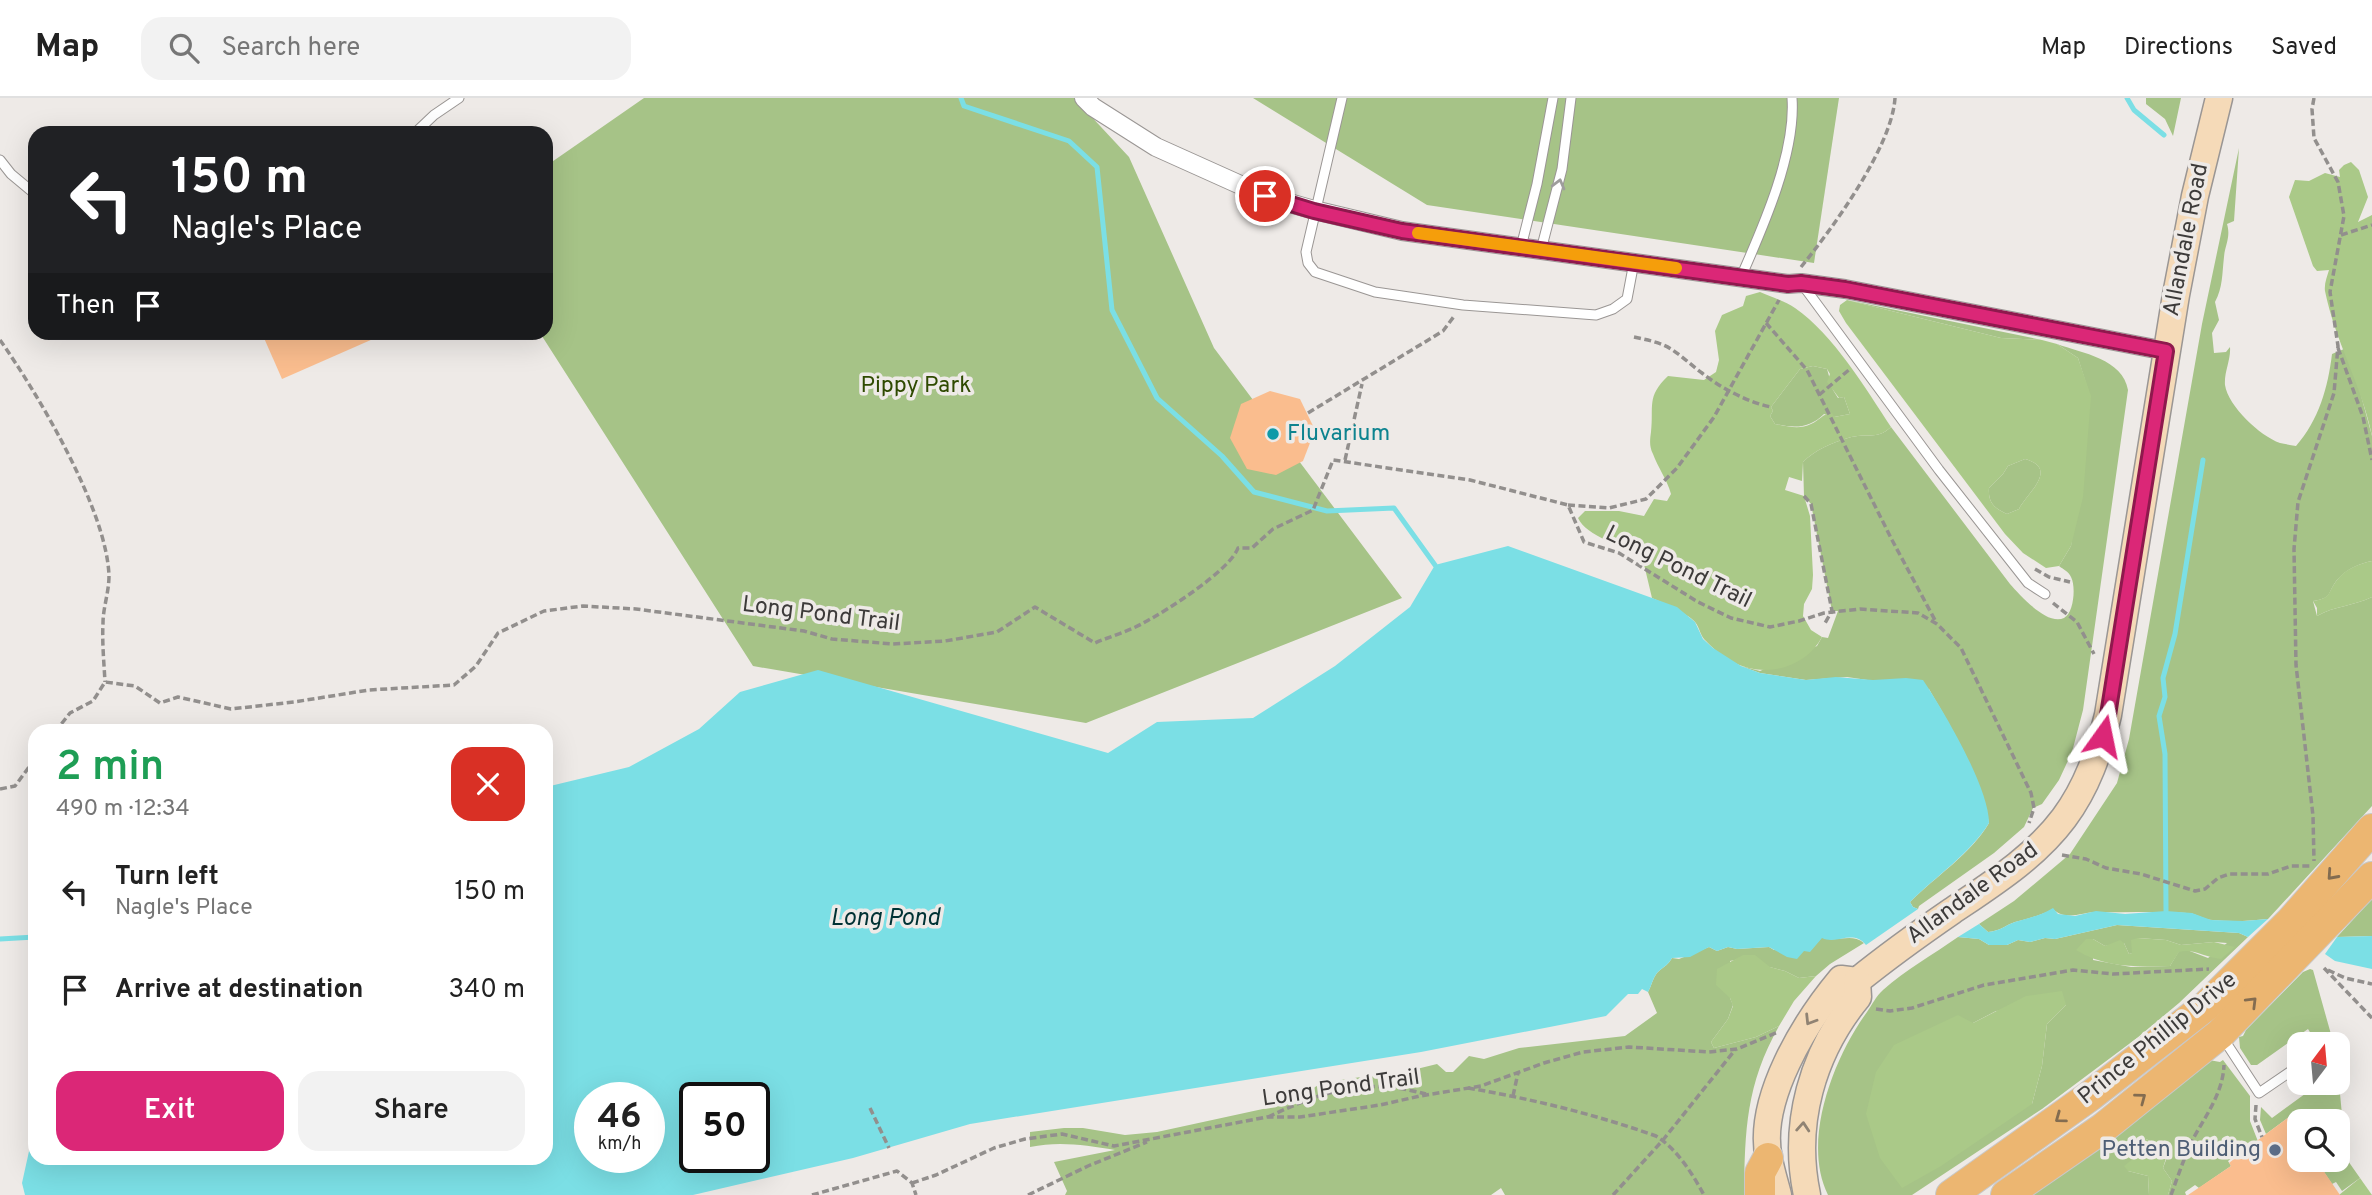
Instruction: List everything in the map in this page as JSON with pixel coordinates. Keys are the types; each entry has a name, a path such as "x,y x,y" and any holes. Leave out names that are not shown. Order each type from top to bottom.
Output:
{"main road":[{"name":"Allandale Road","path":"1778,1195 1768,1158 1770,1114 1789,1056 1811,1017 1841,979 1863,993 1892,953 2008,872 2049,838 2077,800 2096,761 2108,715 2166,351 2194,197 2219,98"},
{"name":"Prince Phillip Drive","path":"1951,1195 2090,1096 2215,1028 2234,968 2291,921 2372,829"},
{"name":"Prince Phillip Drive","path":"2006,1195 2112,1120 2283,970 2372,877"},
{"path":"1807,1195 1802,1164 1804,1110 1810,1083 1847,1010 1863,993"},
{"path":"1760,1195 1760,1173 1768,1158"}],"street":[{"path":"1084,98 1093,107 1156,147 1265,196 1314,211 1402,231 1845,289 2166,351"}],"lane":[{"path":"422,126 459,98"},
{"path":"1342,98 1306,252 1308,263 1315,272 1375,292 1463,305 1596,315 1613,309 1627,299 1634,262"},
{"path":"1521,247 1537,184 1553,98"},
{"path":"1541,250 1562,169 1571,98"},
{"path":"1741,277 1762,229 1787,151 1792,98"},
{"path":"0,160 28,188"},
{"path":"1795,283 2028,583 2045,594"},
{"path":"2215,1028 2259,1093 2287,1074"}],"path":[{"path":"1362,382 1345,460 1380,468 1470,480 1568,505 1609,508 1646,499 1677,468 1714,417 1766,323 1834,226 1886,136 1895,98"},
{"path":"2314,98 2314,138 2338,182 2344,216 2330,292 2337,346 2334,393 2298,502 2294,549 2296,665 2314,816 2315,874"},
{"path":"2340,235 2372,225"},
{"path":"1308,413 1443,331 1463,305"},
{"path":"1766,323 1807,370 1886,529 1937,624"},
{"path":"1634,337 1670,348 1704,375 1729,390 1760,405 1771,407"},
{"path":"0,340 52,426 80,482 104,542 109,577 103,624 105,682 93,701 70,713 61,724"},
{"path":"2337,346 2363,417 2372,460"},
{"path":"1819,395 1850,369"},
{"name":"Long Pond Trail","path":"105,682 135,686 160,702 178,696 230,709 369,690 454,685 476,666 498,633 544,611 583,607 636,609 804,631 832,639 893,644 945,641 997,632 1035,607 1095,643 1144,623 1194,591 1235,557 1238,548 1252,548 1273,529 1313,510 1333,460 1345,460"},
{"path":"1804,496 1811,504 1832,611 1825,624"},
{"name":"Long Pond Trail","path":"1568,505 1584,542 1619,553 1698,602 1731,618 1770,627 1832,611 1860,608 1918,613 1937,624 1961,648 2031,793 2034,808 2028,827"},
{"path":"2026,562 2049,577 2070,582"},
{"path":"2045,594 2058,609 2077,622 2094,654"},
{"path":"0,789 15,786 28,768"},
{"path":"2062,855 2086,859 2106,868 2141,874 2195,891 2205,889 2218,878 2229,874 2268,874 2291,866 2314,866"},
{"path":"2319,963 2372,1018"},
{"path":"1863,993 1875,1008 1890,1012 1912,1008 1984,985 2073,970 2113,974 2234,968"},
{"path":"2324,968 2345,978 2372,984"},
{"path":"2171,1195 2193,1140 2214,1103 2225,1066 2215,1028"},
{"name":"Long Pond Trail","path":"912,1183 994,1148 1025,1139 1062,1134 1114,1146 1267,1117 1300,1117 1481,1086 1583,1052 1629,1047 1709,1052 1737,1049 1779,1032"},
{"path":"1613,1195 1663,1140 1737,1049"},
{"path":"1513,1096 1518,1073"},
{"path":"1267,1117 1326,1093 1362,1087 1388,1086 1428,1094"},
{"path":"1463,1087 1594,1115 1663,1140 1692,1173 1704,1195"},
{"path":"2259,1093 2255,1119 2262,1137"},
{"path":"870,1108 889,1148"},
{"path":"1028,1195 1088,1166 1153,1140"},
{"path":"812,1195 897,1171 912,1183 916,1195"}],"green space":[{"name":"Pippy Park","path":"644,98 1074,98 1129,157 1214,348 1402,598 1086,723 753,666 544,340 553,340 553,161"},
{"path":"1253,98 1839,98 1814,263 1427,205"},
{"path":"2146,98 2181,98 2173,136 2165,119 2146,104"},
{"path":"2239,148 2234,221 2227,224 2228,237 2222,280 2215,302 2219,320 2212,333 2214,353 2226,352 2230,347 2225,380 2227,393 2238,411 2263,434 2280,443 2296,446 2311,425 2321,403 2332,354 2344,349 2359,388 2372,436 2372,561 2348,570 2340,576 2327,596 2313,601 2317,616 2372,597 2372,806 2268,919 2220,921 2190,913 2165,912 2093,912 2064,915 2053,909 1988,932 1979,924 2014,901 2070,854 2117,783 2129,739 2202,324"},
{"path":"2351,162 2359,170 2368,197 2358,222 2372,215 2372,436 2362,399 2329,310 2325,288 2329,270 2317,271 2313,266 2289,197 2295,180 2309,181 2325,173 2340,177 2339,170"},
{"path":"1760,292 1791,306 1809,319 1848,363 1891,427 1881,434 1855,436 1824,447 1803,462 1802,481 1789,477 1785,490 1804,496 1810,516 1813,575 1812,589 1804,604 1803,616 1811,630 1822,637 1815,648 1802,659 1785,667 1763,670 1732,662 1714,649 1691,619 1652,598 1642,556 1597,536 1578,518 1585,511 1619,511 1644,516 1654,499 1667,501 1671,494 1650,446 1656,390 1668,376 1704,380 1716,372 1719,360 1715,331 1722,315 1743,306 1746,296","holes":["1813,366 1827,369 1830,374 1827,382 1839,398 1844,397 1850,414 1834,417 1832,413 1802,427 1775,424 1770,416 1773,411 1771,407 1800,369"]},
{"path":"1847,300 2042,340 2001,338"},
{"path":"1847,300 2001,338 2042,340 2057,344 2078,358 2091,396 2083,497 2071,546 2059,566 2046,568 2023,553 2005,534 1846,323 1839,311 1840,305","holes":["2025,459 2035,463 2040,469 2038,482 2019,509 2007,514 1995,507 1989,488 2008,466"]},
{"path":"2057,344 2110,364 2125,379 2128,390 2083,710 2072,752 2059,780 2042,804 2033,808 2024,827 1994,853 1918,909 1910,902 1973,845 1989,823 1972,770 1929,689 1847,677 1806,680 1760,673 1741,666 1760,671 1817,646 1822,637 1828,638 1838,611 1832,611 1811,504 1804,496 1803,462 1818,450 1835,442 1855,436 1881,434 1891,427 2014,589 2034,608 2050,618 2064,618 2067,615 2073,599 2073,581 2059,566 2071,546 2090,396 2078,358"},
{"path":"1813,366 1827,369 1833,390 1838,398 1844,397 1850,414 1834,417 1824,414 1801,426 1775,424 1770,416 1773,411 1771,407 1800,369"},
{"path":"2025,459 2035,463 2040,469 2038,482 2019,509 2007,514 1993,504 1989,488 2008,466"},
{"path":"2372,561 2372,597 2317,616 2313,601 2326,596 2340,576 2348,570"},
{"path":"2372,899 2372,936 2337,937"},
{"path":"2117,925 2239,933 2248,937 2179,1003 2137,1038 2042,1109 1912,1195 1828,1195 1818,1150 1825,1100 1843,1052 1881,992 1958,937 1979,939 1989,945 2007,945 2018,940 2030,942 2045,938 2055,939","holes":["2138,938 2166,940 2181,945 2227,943 2208,958 2187,950 2179,951 2170,966 2131,967 2093,960 2093,939 2105,946 2124,943 2129,954 2133,953","2066,1005 2047,1024 2042,1066 2032,1104 1973,1023 1996,1011"]},
{"path":"1822,937 1854,938 1864,943 1816,976 1799,978 1785,971 1739,959 1730,961 1730,998 1733,1005 1728,1019 1711,1042 1714,1048 1756,1037 1779,1026 1768,1047 1754,1088 1745,1149 1744,1195 1505,1195 1501,1188 1491,1195 1065,1195 1067,1191 1054,1162 1115,1150 1062,1144 1030,1147 1030,1132 1083,1128 1125,1135 1157,1132 1272,1107 1302,1096 1321,1083 1388,1076 1437,1064 1446,1072 1453,1072 1469,1056 1484,1059 1519,1048 1625,1036 1657,1013 1648,992 1657,973 1672,958 1679,959 1709,947 1717,951 1728,947 1769,947 1774,950 1810,951"},
{"path":"2086,939 2093,939 2105,946 2120,940 2129,954 2132,953 2131,940 2166,940 2181,945 2214,942 2235,947 2221,959 2189,951 2179,952 2170,966 2110,963 2076,950"},
{"path":"1743,955 1755,955 1770,967 1799,978 1816,976 1794,1001 1779,1026 1756,1037 1714,1048 1711,1042 1728,1019 1733,1006 1730,998 1716,985 1717,969"},
{"path":"2313,970 2330,1032 2310,1032 2308,1029 2304,1032 2287,1032 2287,1044 2257,1065 2251,1065 2240,1048 2239,1037 2243,1036 2303,972"},
{"path":"2062,991 2066,1005 2047,1024 2042,1066 2032,1104 1941,1166 1902,1188 1880,1158 1866,1114 1876,1072 1894,1045 1958,1015 1973,1023 2026,996"},
{"path":"2209,1060 2223,1060 2250,1096 2250,1121 2259,1144 2238,1159 2235,1156 2228,1161 2231,1166 2199,1188 2195,1185 2185,1192 2186,1195 2168,1195 2172,1181 2163,1168 2166,1160 2164,1148 2146,1139 2128,1171 2148,1176 2149,1195 2033,1195 2105,1145"},
{"path":"2302,1096 2340,1096 2341,1109 2287,1109 2287,1118 2266,1134 2260,1120 2261,1107 2272,1118"},
{"path":"2136,1137 2146,1139 2168,1152 2163,1168 2172,1181 2168,1195 2149,1195 2148,1176 2128,1171 2124,1166 2134,1158 2130,1146"},
{"path":"2350,1164 2360,1178 2342,1191 2336,1182 2332,1184 2324,1172 2350,1172"},
{"path":"2360,1178 2372,1195 2339,1195"}],"water":[{"name":"Long Pond","path":"1508,546 1677,607 1695,622 1703,639 1713,648 1741,666 1760,673 1806,680 1836,677 1923,680 1953,729 1973,770 1982,790 1989,823 1963,855 1910,902 1918,909 1866,945 1856,938 1822,938 1810,952 1804,951 1797,959 1787,957 1769,947 1728,947 1717,951 1709,947 1690,957 1672,958 1657,973 1648,992 1642,989 1638,994 1628,994 1606,1016 1421,1052 970,1124 853,1158 693,1195 25,1195 22,1183 28,1156 28,1165 553,1165 553,785 629,767 699,729 740,692 818,670 1108,753 1157,722 1253,718 1335,666 1410,607 1435,565"},
{"path":"2053,908 2058,914 2075,916 2096,911 2125,914 2166,911 2192,913 2211,920 2268,919 2248,937 2239,933 2117,925 2055,939 2045,938 2030,942 2018,940 2007,945 1989,945 1979,939 1958,937 1979,924 1988,932"},
{"path":"2372,936 2372,969 2335,961 2325,954 2337,937"}],"building":[{"path":"265,340 371,340 282,379"},
{"name":"Fluvarium","path":"1270,391 1300,399 1315,430 1303,461 1276,475 1247,469 1230,438 1241,404"},
{"name":"Petten Building","path":"2287,1118 2287,1172 2324,1172 2340,1195 2188,1195 2231,1166 2229,1163"}],"waterway":[{"path":"961,98 964,106 1069,141 1097,167 1112,310 1157,398 1222,456 1254,492 1327,511 1394,508 1435,565"},
{"path":"2127,98 2134,110 2164,135"},
{"path":"2166,911 2165,754 2159,716 2165,697 2163,678 2175,634 2203,460"},
{"path":"0,939 28,937"}],"slow traffic":[{"path":"1418,233 1676,268"}],"place":[{"name":"Fluvarium","path":"1273,434"},
{"name":"Petten Building","path":"2275,1150"}],"route":[{"path":"1265,196 1314,211 1402,231 1788,284 1801,283 1845,289 2166,351 2103,736"}]}
